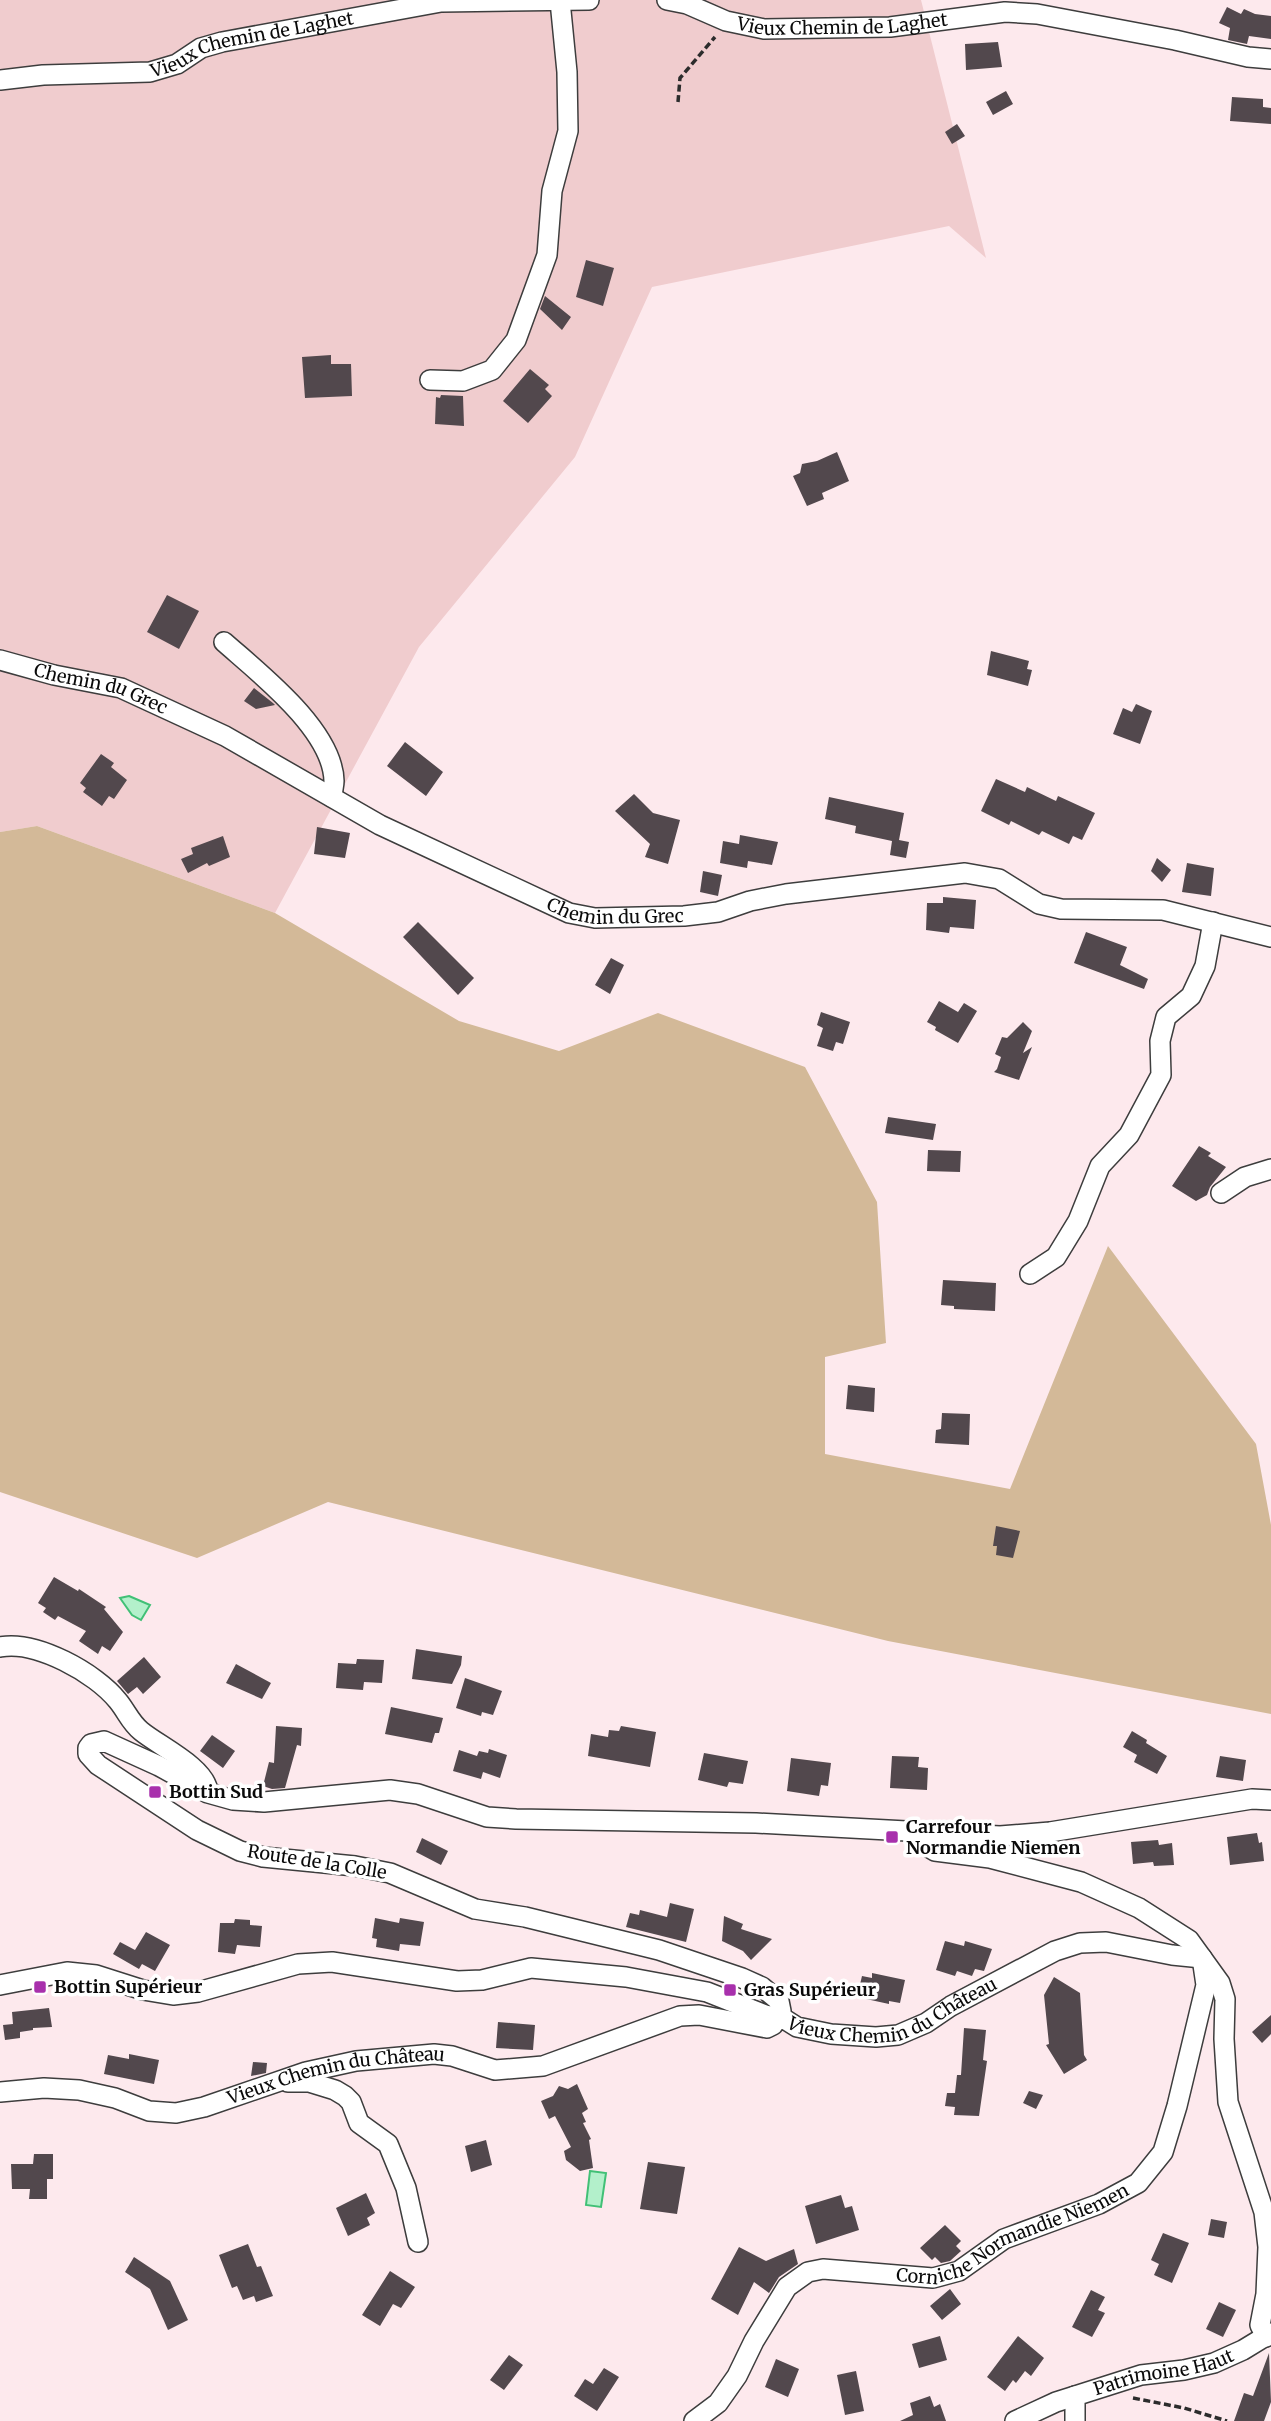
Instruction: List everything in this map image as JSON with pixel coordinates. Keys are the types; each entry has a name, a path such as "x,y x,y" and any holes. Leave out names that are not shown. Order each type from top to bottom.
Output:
{"street":[{"name":"Vieux Chemin de Laghet","path":"0,80 43,75 150,72 177,64 201,48 222,42 441,2 589,0"},
{"name":"Vieux Chemin de Laghet","path":"667,0 687,4 726,21 764,29 878,27 924,24 1004,12 1037,14 1248,57 1271,59"},
{"path":"430,380 463,381 492,370 516,340 547,255 552,191 568,131 560,1"},
{"path":"224,642 286,697 318,737 330,761 334,780 331,797"},
{"name":"Chemin du Grec","path":"0,660 54,675 121,688 225,736 380,825 569,913 595,918 684,916 718,912 750,901 786,894 965,873 999,879 1039,904 1061,909 1163,910 1271,937"},
{"path":"1030,1274 1056,1257 1078,1221 1100,1166 1129,1135 1161,1075 1160,1041 1166,1017 1191,996 1205,966 1213,922"},
{"path":"1221,1193 1245,1177 1271,1169"},
{"path":"0,1647 18,1644 31,1647 77,1668 93,1679 119,1702 129,1720 142,1732 203,1778 208,1793"},
{"name":"Route de la Colle","path":"778,2015 781,2011 779,2001 762,1987 659,1951 525,1917 475,1909 390,1873 355,1866 263,1857 240,1851 197,1830 108,1772 92,1760 88,1748 91,1744 104,1741 159,1766 208,1793 233,1800 264,1802 390,1790 418,1794 487,1817 516,1819 756,1823 1000,1836 1050,1832 1252,1799 1271,1800"},
{"path":"918,1831 920,1842 934,1851 990,1858 1081,1882 1139,1908 1188,1940 1215,1974 1225,1999 1224,2039 1228,2102 1264,2212 1268,2247 1266,2294 1260,2325 1269,2335"},
{"name":"Vieux Chemin du Château","path":"0,2092 44,2088 79,2090 115,2098 149,2110 176,2113 204,2107 306,2072 356,2062 434,2054 452,2056 495,2070 543,2066 680,2016 699,2015 767,2028 773,2025 778,2015 797,2027 831,2034 876,2037 898,2035 1055,1951 1080,1943 1106,1942 1202,1958"},
{"name":"Corniche Normandie Niemen","path":"694,2421 718,2403 737,2376 754,2341 788,2287 808,2272 823,2269 933,2278 959,2271 1004,2239 1099,2204 1138,2183 1163,2152 1177,2106 1206,1985 1202,1958"},
{"path":"0,1985 67,1972 96,1975 143,1990 173,1995 198,1992 298,1964 332,1962 457,1981 482,1980 531,1968 626,1977 707,1992 754,2012 768,2016 778,2015"},
{"path":"276,2082 309,2082 335,2090 351,2102 359,2123 388,2144 406,2188 418,2242"},
{"name":"Patrimoine Haut","path":"1075,2421 1075,2396 1141,2375 1214,2363 1269,2335"},
{"path":"1015,2421 1075,2396"}],"path":[{"path":"678,102 680,78 726,21"},
{"path":"1128,2397 1184,2408 1227,2421"}],"shaded area":[{"path":"0,0 921,0 986,258 949,226 652,287 575,457 419,647 275,913 37,826 0,832"},
{"path":"37,826 275,913 459,1021 559,1051 658,1013 805,1067 877,1202 886,1343 825,1357 825,1454 1010,1489 1108,1246 1256,1444 1271,1525 1271,1714 888,1641 328,1502 197,1558 0,1492 0,832"},
{"path":"129,1596 150,1605 141,1620 132,1615 120,1598"},
{"path":"590,2171 606,2173 601,2207 586,2205"}],"building":[{"path":"1227,7 1241,14 1244,9 1271,16 1271,39 1249,36 1247,44 1228,40 1230,28 1219,23"},
{"path":"998,42 1002,67 966,70 965,44"},
{"path":"1006,91 1013,104 993,115 986,102"},
{"path":"1232,97 1263,99 1263,107 1271,108 1271,124 1230,121"},
{"path":"957,124 965,136 952,144 945,132"},
{"path":"586,260 614,268 603,306 576,297"},
{"path":"545,296 571,317 562,330 540,309"},
{"path":"331,355 331,364 351,364 352,396 305,398 302,357"},
{"path":"530,369 549,385 545,389 552,396 528,423 503,401"},
{"path":"441,395 463,396 464,426 435,424 436,397 440,398"},
{"path":"837,452 849,481 822,493 824,499 807,506 793,476 800,473 802,464"},
{"path":"167,595 199,611 179,649 147,632"},
{"path":"991,651 1029,661 1027,669 1032,670 1028,686 987,675"},
{"path":"254,688 275,705 256,709 244,701"},
{"path":"1136,704 1152,711 1140,744 1113,734 1123,708 1132,712"},
{"path":"405,742 443,772 426,796 387,766"},
{"path":"101,754 114,763 111,767 127,780 114,799 109,796 102,806 83,792 86,788 80,783"},
{"path":"996,779 1025,792 1027,787 1056,801 1058,796 1095,813 1082,840 1073,836 1069,844 1042,831 1039,835 1011,821 1009,825 981,811"},
{"path":"634,794 653,813 680,820 668,864 645,857 650,844 615,811"},
{"path":"829,797 904,813 899,840 909,842 906,858 890,855 892,841 855,833 856,826 825,819"},
{"path":"317,827 350,833 345,858 314,854"},
{"path":"740,835 778,842 772,865 748,861 747,868 720,863 723,841 739,844"},
{"path":"223,836 230,857 209,866 207,863 188,873 181,859 193,854 191,848"},
{"path":"1157,858 1171,870 1162,882 1151,871"},
{"path":"1187,863 1214,868 1211,896 1182,892"},
{"path":"703,871 722,875 718,896 700,892"},
{"path":"943,897 976,900 974,929 950,927 949,933 926,930 927,903 943,903"},
{"path":"418,922 474,978 458,995 403,937"},
{"path":"1086,932 1127,947 1120,965 1148,979 1144,989 1074,963"},
{"path":"611,958 624,965 610,994 595,985"},
{"path":"939,1001 958,1012 964,1003 977,1011 958,1043 935,1030 936,1027 927,1022"},
{"path":"821,1012 850,1022 843,1044 836,1042 833,1051 817,1046 823,1028 817,1025"},
{"path":"1023,1022 1032,1031 1023,1053 1032,1047 1019,1080 994,1072 1001,1057 995,1054 1002,1037 1007,1038"},
{"path":"888,1117 936,1124 933,1140 885,1133"},
{"path":"1199,1146 1211,1153 1208,1156 1226,1167 1207,1195 1196,1201 1172,1186"},
{"path":"928,1150 961,1151 960,1172 927,1171"},
{"path":"943,1280 996,1283 995,1311 954,1309 954,1306 941,1305"},
{"path":"848,1385 875,1388 874,1412 846,1409"},
{"path":"942,1413 970,1414 969,1445 935,1443 936,1430 941,1429"},
{"path":"996,1526 1020,1531 1013,1558 996,1555 997,1546 993,1546"},
{"path":"54,1577 106,1607 104,1609 123,1632 110,1651 102,1646 98,1654 79,1641 86,1631 58,1616 55,1620 43,1612 46,1608 38,1603"},
{"path":"416,1649 462,1656 452,1684 412,1679"},
{"path":"144,1657 161,1677 143,1694 137,1687 128,1694 117,1681"},
{"path":"357,1659 384,1660 382,1683 364,1682 363,1690 336,1688 338,1663 356,1664"},
{"path":"236,1664 271,1683 262,1699 226,1683"},
{"path":"465,1678 502,1691 493,1715 482,1712 481,1716 456,1708"},
{"path":"391,1707 443,1718 439,1733 435,1733 432,1743 385,1734"},
{"path":"276,1726 302,1728 301,1746 297,1745 285,1788 272,1789 263,1786 269,1762 274,1763"},
{"path":"621,1726 656,1732 650,1767 588,1756 591,1734 608,1737 609,1730 619,1731"},
{"path":"1132,1731 1167,1756 1157,1774 1134,1762 1137,1755 1123,1747"},
{"path":"212,1735 235,1751 223,1768 200,1751"},
{"path":"489,1749 507,1755 500,1778 483,1772 481,1779 453,1771 459,1750 477,1756 479,1751 488,1753"},
{"path":"704,1753 748,1761 743,1784 729,1782 727,1787 698,1780"},
{"path":"892,1756 919,1757 918,1767 928,1768 927,1790 890,1788"},
{"path":"1220,1756 1246,1760 1243,1781 1216,1777"},
{"path":"791,1758 831,1763 828,1786 821,1785 819,1796 787,1791"},
{"path":"1257,1833 1259,1843 1262,1842 1264,1861 1230,1865 1227,1837"},
{"path":"422,1838 448,1851 441,1865 416,1852"},
{"path":"1158,1840 1159,1845 1172,1843 1174,1865 1154,1866 1153,1862 1133,1864 1131,1842"},
{"path":"670,1903 694,1909 686,1942 626,1927 630,1913 639,1915 640,1910 667,1917"},
{"path":"724,1916 743,1924 741,1929 772,1939 751,1960 743,1951 722,1941"},
{"path":"375,1918 399,1923 400,1918 424,1922 420,1946 400,1944 399,1951 376,1947 377,1939 372,1938"},
{"path":"235,1919 250,1920 250,1925 262,1926 260,1947 237,1945 235,1954 218,1952 220,1923 234,1923"},
{"path":"146,1932 170,1945 155,1971 142,1964 139,1969 113,1954 120,1942 135,1950"},
{"path":"945,1941 964,1946 965,1941 992,1949 984,1971 975,1969 972,1976 957,1971 955,1976 936,1970"},
{"path":"872,1973 905,1980 900,2003 889,2001 889,2004 857,1997 862,1976 872,1978"},
{"path":"1054,1977 1080,1993 1084,2055 1087,2060 1064,2074 1046,2045 1049,2044 1044,1995"},
{"path":"49,2008 52,2027 33,2028 20,2032 20,2038 5,2040 3,2025 13,2024 12,2012"},
{"path":"1271,2015 1271,2034 1262,2043 1252,2032"},
{"path":"498,2022 535,2025 533,2050 496,2048"},
{"path":"964,2028 986,2030 983,2060 987,2061 979,2116 954,2115 955,2107 945,2106 947,2093 955,2093 957,2075 961,2075"},
{"path":"129,2054 159,2060 154,2084 104,2074 108,2055 129,2059"},
{"path":"253,2062 267,2063 266,2073 251,2076"},
{"path":"577,2084 588,2109 582,2113 586,2122 583,2123 591,2139 593,2168 580,2171 566,2160 564,2151 571,2147 555,2116 549,2119 541,2101 553,2096 559,2086 568,2089"},
{"path":"1029,2091 1043,2095 1036,2109 1023,2103"},
{"path":"486,2140 492,2165 471,2172 465,2146"},
{"path":"34,2154 53,2154 53,2179 47,2179 47,2199 29,2199 30,2189 12,2189 11,2164 33,2164"},
{"path":"648,2162 685,2167 677,2214 640,2209"},
{"path":"366,2193 375,2213 367,2218 370,2225 348,2236 336,2208"},
{"path":"841,2195 845,2208 852,2206 859,2230 816,2244 805,2206"},
{"path":"1211,2219 1227,2222 1224,2238 1208,2235"},
{"path":"945,2225 961,2241 956,2246 961,2251 950,2261 941,2263 935,2257 932,2260 920,2248"},
{"path":"1163,2233 1189,2243 1172,2283 1154,2275 1159,2264 1151,2260"},
{"path":"248,2244 257,2267 261,2266 273,2296 256,2302 254,2296 243,2300 237,2286 232,2288 219,2255"},
{"path":"739,2247 766,2261 794,2249 798,2264 779,2277 769,2293 754,2282 738,2315 711,2299"},
{"path":"134,2257 170,2281 188,2320 168,2330 150,2289 125,2272"},
{"path":"390,2271 415,2287 401,2308 393,2304 380,2326 362,2315"},
{"path":"950,2289 961,2304 942,2320 930,2306"},
{"path":"1091,2290 1105,2297 1098,2310 1105,2313 1092,2337 1072,2327"},
{"path":"1219,2302 1236,2310 1223,2337 1206,2329"},
{"path":"940,2336 947,2360 919,2368 912,2344"},
{"path":"1018,2336 1044,2358 1031,2376 1025,2371 1016,2383 1013,2380 1005,2391 987,2377"},
{"path":"1269,2353 1271,2402 1264,2421 1234,2421 1244,2393 1253,2396"},
{"path":"509,2355 523,2365 504,2390 490,2380"},
{"path":"776,2359 799,2369 788,2397 765,2387"},
{"path":"604,2368 619,2377 597,2411 574,2396 585,2379 593,2384"},
{"path":"856,2371 864,2411 845,2415 837,2375"},
{"path":"930,2396 934,2407 940,2404 946,2421 900,2421 913,2415 910,2403"}],"place":[{"name":"Bottin Sud","path":"155,1792"},
{"name":"Carrefour Normandie Niemen","path":"892,1837"},
{"name":"Bottin Supérieur","path":"40,1987"},
{"name":"Gras Supérieur","path":"730,1990"}]}
